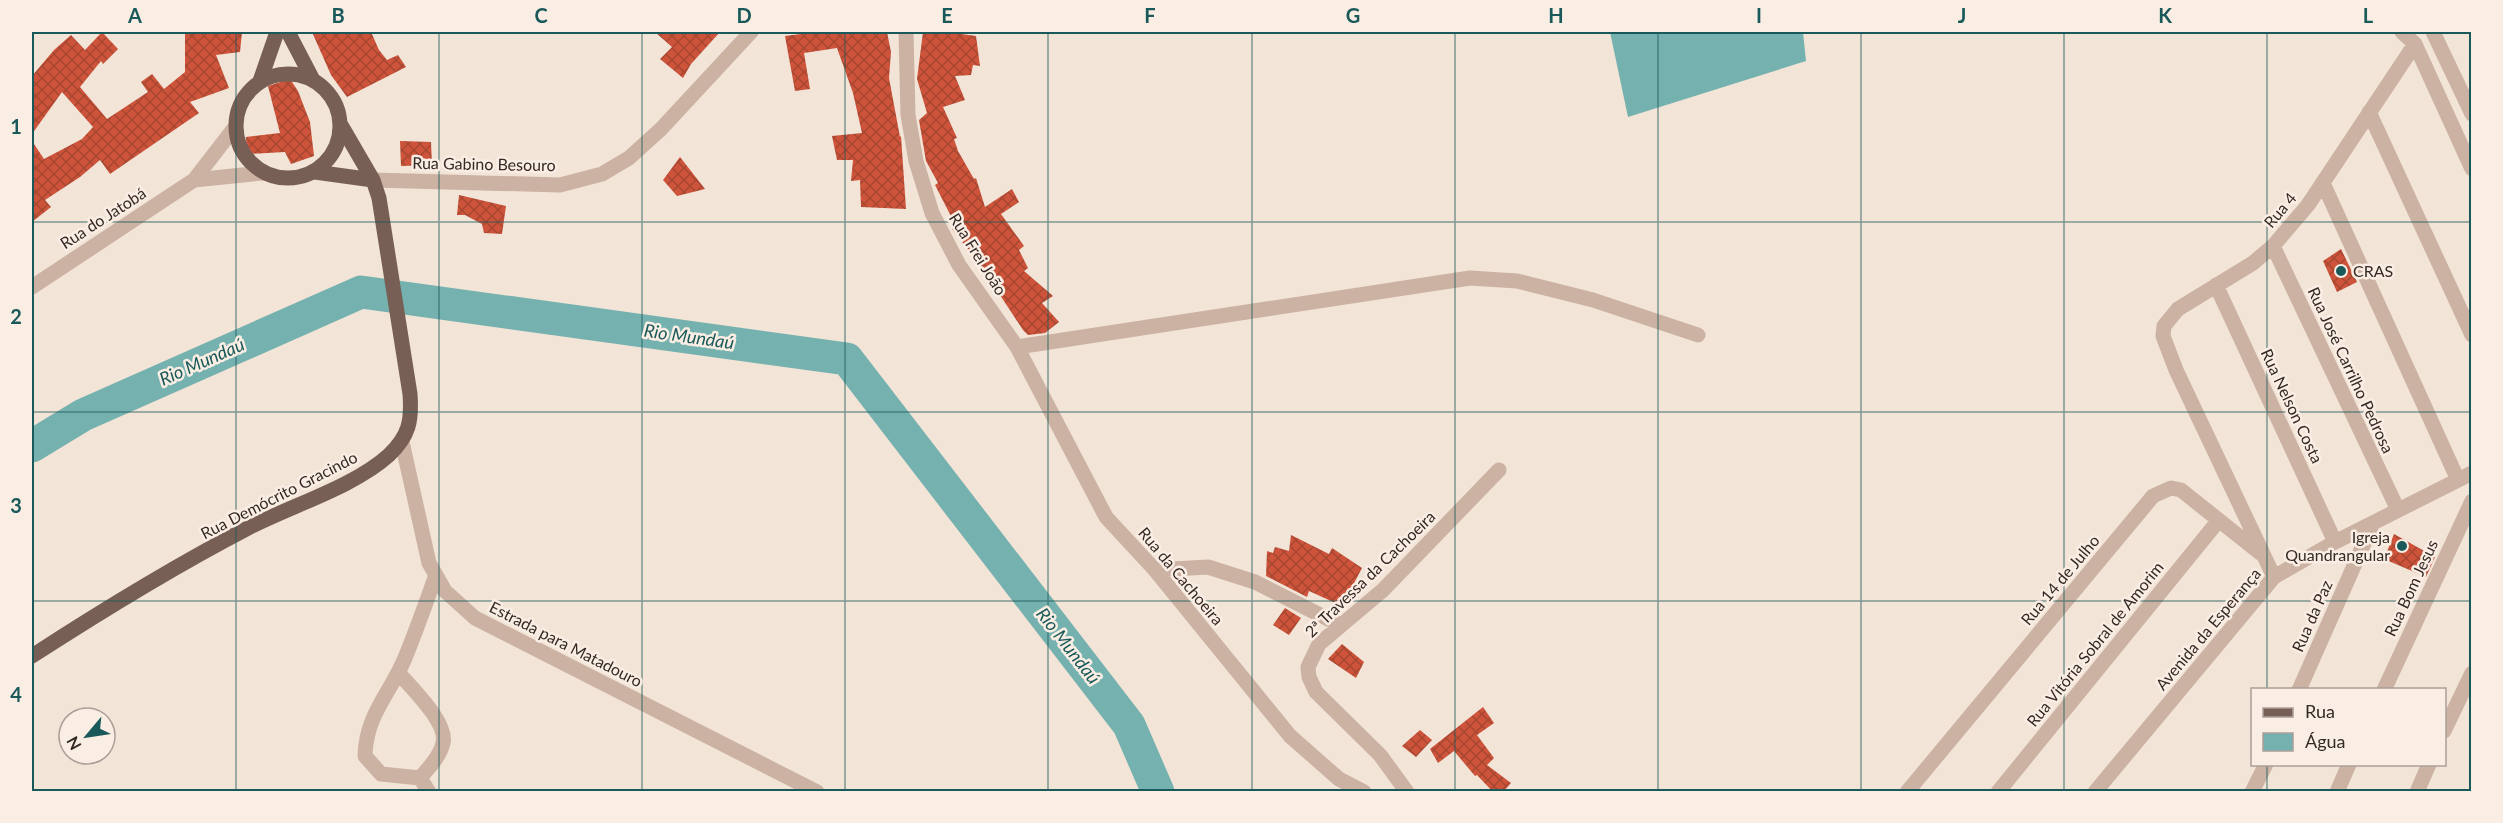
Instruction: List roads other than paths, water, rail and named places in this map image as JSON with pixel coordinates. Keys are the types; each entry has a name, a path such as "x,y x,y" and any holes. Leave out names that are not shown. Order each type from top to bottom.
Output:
{"main road":[{"path":"277,32 260,81 241,100 235,127 243,154 262,172 289,179 315,172 373,180"},
{"path":"288,32 313,80 333,99 341,125 334,152 315,172"},
{"path":"260,81 287,73 313,80"},
{"name":"Rua Demócrito Gracindo","path":"32,656 76,627 248,528 356,477 387,457 402,441 412,419 410,394 380,198 373,180 341,125"}],"street":[{"name":"Rua Gabino Besouro","path":"373,180 560,185 603,174 629,158 661,129 751,32"},
{"name":"Rua Frei João","path":"906,32 908,115 916,161 932,213 959,265 1017,347"},
{"path":"2402,32 2415,44 2472,169"},
{"path":"2433,32 2472,114"},
{"name":"Rua 4","path":"2265,557 2176,370 2163,336 2164,326 2178,309 2253,263 2273,246 2308,205 2415,44"},
{"path":"2369,112 2472,335"},
{"name":"Rua do Jatobá","path":"32,286 194,180 235,127"},
{"name":"Rua do Jatobá","path":"194,180 262,172"},
{"path":"2323,183 2465,476"},
{"name":"Rua José Carrilho Pedrosa","path":"2273,246 2398,510"},
{"path":"1017,347 1470,278 1517,281 1593,300 1698,335"},
{"name":"Rua Nelson Costa","path":"2216,285 2335,542"},
{"name":"Rua da Cachoeira","path":"1017,347 1106,517 1155,570 1290,736 1339,778 1364,792"},
{"name":"Estrada para Matadouro","path":"402,441 429,563 445,591 475,618 817,792"},
{"name":"2ª Travessa da Cachoeira","path":"1407,792 1380,754 1316,692 1309,678 1308,668 1319,644 1383,590 1498,470"},
{"name":"Avenida da Esperança","path":"2095,792 2274,577 2335,542 2465,476"},
{"name":"Rua 14 de Julho","path":"1907,792 2152,496 2171,488 2181,490 2265,557"},
{"name":"Rua Bom Jesus","path":"2385,688 2472,501"},
{"name":"Rua Vitória Sobral de Amorim","path":"1998,792 2219,520"},
{"name":"Rua da Paz","path":"2301,688 2373,523"},
{"path":"2265,557 2274,577"},
{"path":"1155,570 1208,567 1255,582 1340,625"},
{"path":"420,778 381,774 365,756 366,737 373,716 398,672 436,575"},
{"path":"398,672 436,717 443,733 439,753 420,778"},
{"path":"2446,729 2472,673"},
{"path":"2252,792 2265,766"},
{"path":"2337,792 2349,766"},
{"path":"2417,792 2429,766"},
{"path":"420,778 429,792"}],"water":[{"path":"1610,32 1803,32 1806,61 1628,117"}],"waterway":[{"name":"Rio Mundaú","path":"32,446 83,415 361,292 847,359 1129,725 1158,792"}],"place":[{"name":"CRAS","path":"2341,271"},
{"name":"Igreja Quandrangular","path":"2402,546"}]}
